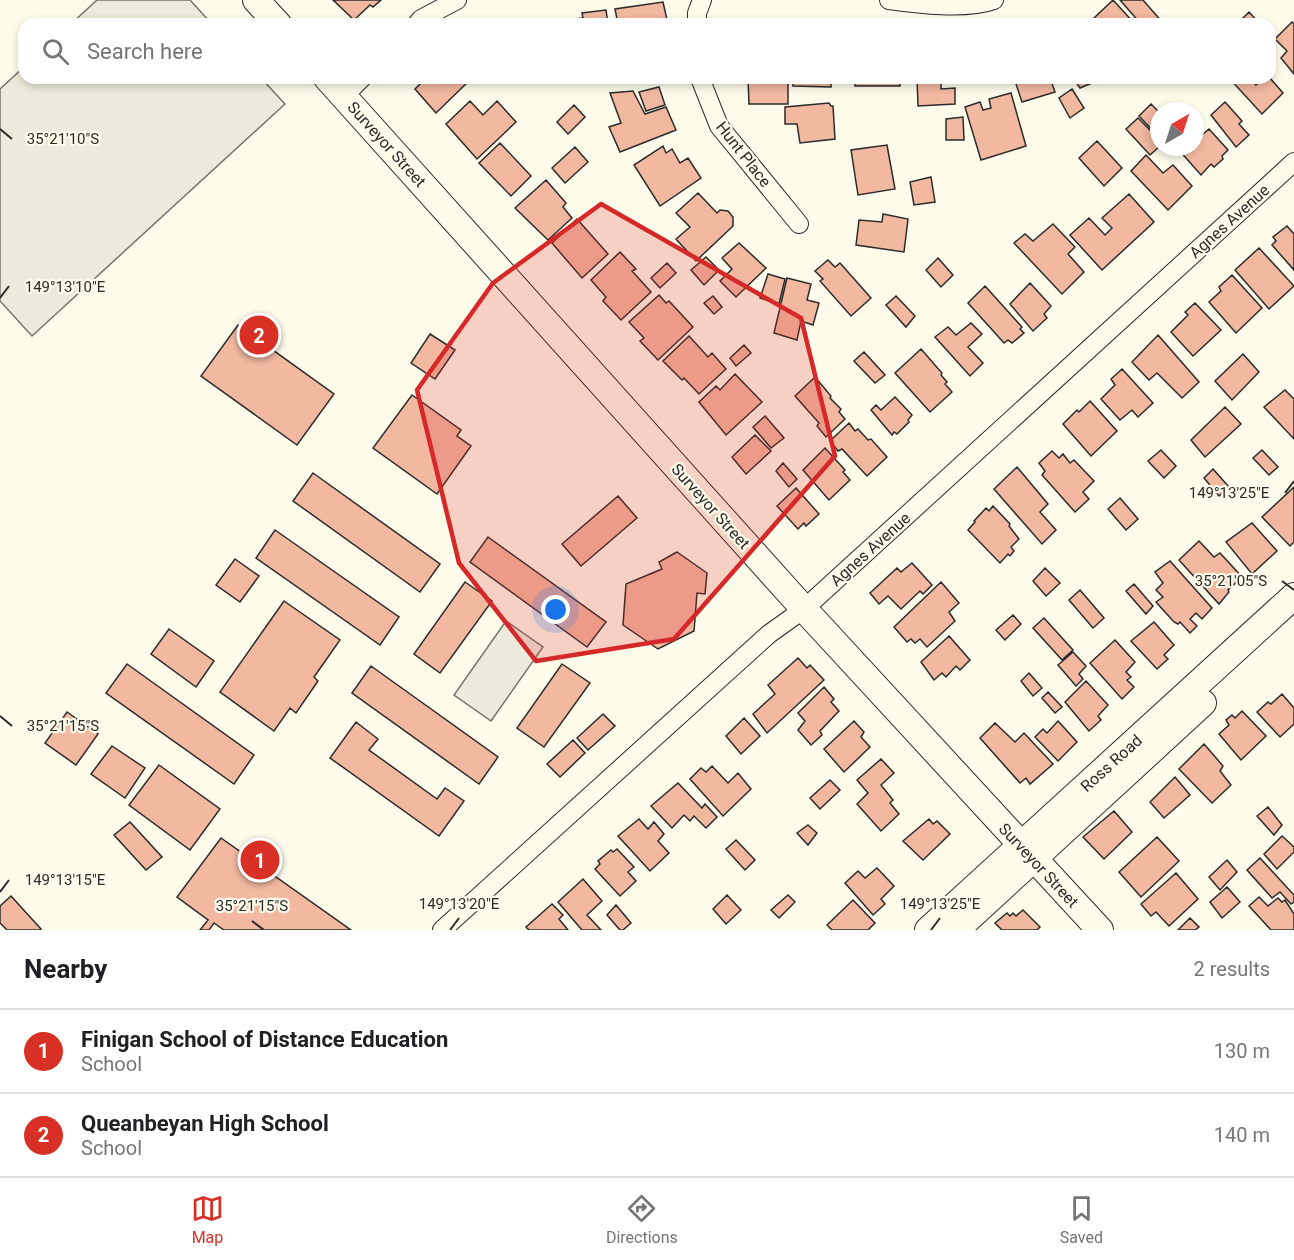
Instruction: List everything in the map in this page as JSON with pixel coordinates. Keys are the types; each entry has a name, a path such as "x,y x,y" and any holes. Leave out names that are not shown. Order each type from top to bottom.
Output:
{"street":[{"path":"256,0 272,18"},
{"path":"425,18 457,0"},
{"path":"697,18 702,0"},
{"path":"889,0 920,5 983,4 994,0"},
{"name":"Hunt Place","path":"702,84 719,126 799,224"},
{"name":"Surveyor Street","path":"336,87 804,609 1100,930"},
{"name":"Agnes Avenue","path":"442,930 769,634 804,609 1294,162"},
{"name":"Ross Road","path":"956,930 1028,852 1294,596"},
{"name":"Ross Road","path":"928,930 1028,852 1294,620"}],"highlighted area":[{"path":"601,204 801,318 835,456 674,639 536,661 459,563 417,390 493,283"}],"shaded area":[{"path":"97,0 190,0 206,18 78,18"},
{"path":"18,72 18,84 267,84 285,104 32,336 0,301 0,89"},
{"path":"506,621 543,647 491,721 454,695"}],"building":[{"path":"333,0 381,0 373,7 370,5 356,18 352,18"},
{"path":"1113,0 1130,18 1094,18"},
{"path":"1120,0 1143,0 1159,18 1136,18"},
{"path":"663,2 667,18 617,18 615,9"},
{"path":"606,10 607,18 583,18 582,13"},
{"path":"1249,12 1254,18 1243,18"},
{"path":"1292,22 1294,24 1294,74 1281,58 1287,51 1276,38"},
{"path":"420,84 466,84 436,113 415,89"},
{"path":"748,84 788,84 788,104 749,104"},
{"path":"793,84 831,84 831,87 793,86"},
{"path":"855,84 900,84 900,86 855,86"},
{"path":"917,84 941,84 941,89 955,88 955,104 918,106"},
{"path":"1016,84 1052,84 1055,92 1022,102"},
{"path":"1077,84 1090,84 1080,88"},
{"path":"1234,84 1275,84 1283,93 1262,114"},
{"path":"659,87 665,105 646,111 639,92"},
{"path":"1072,89 1084,108 1070,118 1059,98"},
{"path":"633,91 645,114 666,107 676,130 620,152 609,127 621,123 610,93"},
{"path":"1011,93 1026,146 981,160 965,107 980,102 983,110 991,108 989,99"},
{"path":"470,101 483,115 497,101 516,122 477,159 446,124"},
{"path":"1225,102 1242,121 1239,124 1249,135 1236,147 1211,115"},
{"path":"829,103 833,106 835,139 800,143 797,124 785,124 785,107"},
{"path":"574,105 585,117 568,134 557,122"},
{"path":"1150,105 1150,128 1139,116"},
{"path":"963,117 964,140 946,140 946,119"},
{"path":"1138,118 1150,130 1150,155 1126,129"},
{"path":"1209,129 1228,150 1222,156 1223,159 1214,167 1211,164 1201,175 1184,156 1204,156 1204,133"},
{"path":"1097,141 1122,168 1104,186 1079,158"},
{"path":"500,143 531,176 511,196 479,163"},
{"path":"887,145 895,189 858,195 851,150"},
{"path":"663,146 666,153 672,149 680,163 688,158 701,178 660,206 634,165"},
{"path":"575,147 588,162 565,183 552,168"},
{"path":"1146,155 1163,173 1173,165 1192,186 1168,210 1131,171"},
{"path":"931,177 935,202 914,205 910,182"},
{"path":"546,180 566,203 563,207 572,218 548,240 515,208"},
{"path":"698,193 717,213 720,210 728,211 733,217 733,226 696,261 676,239 690,227 676,213"},
{"path":"1129,194 1154,222 1102,270 1070,235 1089,218 1105,235 1112,228 1102,218"},
{"path":"883,214 908,219 904,252 856,245 859,220 882,222"},
{"path":"577,219 608,254 582,278 552,243"},
{"path":"1053,224 1075,247 1068,254 1084,272 1062,294 1014,243 1025,234 1033,241"},
{"path":"1287,226 1294,234 1294,270 1272,245 1276,241 1273,237"},
{"path":"739,243 766,268 736,297 720,281 732,269 722,258"},
{"path":"1259,248 1294,286 1269,309 1235,270"},
{"path":"620,252 636,269 632,271 651,292 621,320 603,301 606,297 591,280"},
{"path":"706,257 719,270 704,285 691,270"},
{"path":"938,258 953,275 941,287 926,270"},
{"path":"828,260 835,267 840,263 871,298 851,316 820,281 823,279 815,271"},
{"path":"667,263 676,273 660,288 651,278"},
{"path":"768,274 785,279 779,304 760,298"},
{"path":"1232,275 1262,308 1236,333 1209,302 1221,291 1219,287"},
{"path":"787,278 811,284 807,300 819,303 813,325 801,321 797,340 774,333"},
{"path":"1030,283 1051,306 1044,314 1047,318 1033,331 1010,304"},
{"path":"985,286 1022,327 1020,329 1024,333 1012,343 1008,340 1004,343 968,303"},
{"path":"659,295 666,303 669,301 693,327 658,360 640,341 644,338 629,322"},
{"path":"713,296 722,307 714,314 704,303"},
{"path":"896,296 915,316 906,327 886,305"},
{"path":"1195,303 1221,330 1193,356 1171,332 1188,315 1185,312"},
{"path":"971,323 982,334 968,347 983,363 970,376 935,337 948,327 956,335"},
{"path":"238,325 334,394 297,445 201,376"},
{"path":"430,334 455,350 435,379 411,363"},
{"path":"1158,335 1199,382 1182,398 1157,373 1149,380 1132,362"},
{"path":"689,336 708,357 712,353 726,369 699,394 663,361"},
{"path":"744,345 751,353 736,366 730,358"},
{"path":"921,349 942,373 941,375 947,382 945,384 952,392 930,412 895,373"},
{"path":"864,352 885,375 875,383 854,361"},
{"path":"1243,354 1259,372 1232,400 1215,381"},
{"path":"1122,369 1153,403 1138,417 1132,410 1120,420 1101,399 1115,385 1111,379"},
{"path":"735,374 762,402 726,435 699,402 716,386 720,390"},
{"path":"815,377 841,409 839,412 845,419 826,437 817,426 819,423 795,396"},
{"path":"1285,390 1294,399 1294,439 1264,407"},
{"path":"412,395 461,430 457,436 471,446 437,494 373,448"},
{"path":"895,397 912,415 909,422 897,434 894,432 892,435 871,410 876,405 881,410"},
{"path":"1090,401 1117,431 1091,456 1063,424"},
{"path":"1225,407 1241,424 1205,457 1191,440"},
{"path":"765,416 784,438 771,448 753,427"},
{"path":"849,423 855,431 858,429 868,440 871,439 887,457 867,476 842,449 838,451 830,441"},
{"path":"755,435 771,451 746,474 732,457"},
{"path":"825,448 845,470 843,472 850,480 829,500 803,470"},
{"path":"1161,450 1176,466 1164,478 1148,461"},
{"path":"1262,450 1278,467 1269,475 1253,458"},
{"path":"1052,451 1059,458 1063,454 1070,463 1074,460 1094,481 1083,492 1089,499 1075,512 1042,475 1045,471 1039,463"},
{"path":"783,463 797,479 789,487 776,471"},
{"path":"1017,467 1048,504 1040,512 1056,530 1042,544 994,489"},
{"path":"1213,469 1229,487 1219,496 1204,478"},
{"path":"313,473 440,564 420,592 293,501"},
{"path":"1294,487 1294,542 1290,546 1262,517"},
{"path":"796,488 819,514 806,526 804,523 798,529 777,506"},
{"path":"618,496 637,518 581,566 562,544"},
{"path":"1120,498 1138,519 1126,530 1108,509"},
{"path":"993,506 1010,524 1009,526 1019,539 1011,547 1014,551 1000,563 968,530 986,508 989,511"},
{"path":"1252,523 1277,551 1252,574 1226,542"},
{"path":"275,530 399,617 380,645 256,558"},
{"path":"488,537 606,622 587,647 470,562"},
{"path":"1199,541 1214,557 1220,553 1242,577 1228,590 1229,592 1219,604 1179,560"},
{"path":"677,552 707,573 705,594 697,593 694,631 658,649 623,625 626,584 662,569 659,562"},
{"path":"235,559 259,576 240,602 216,585"},
{"path":"1170,561 1212,608 1202,619 1196,613 1190,619 1197,626 1190,633 1180,622 1178,624 1174,622 1156,602 1163,597 1156,590 1163,583 1155,572"},
{"path":"912,563 932,585 923,594 920,591 901,609 888,596 879,604 870,593 897,568 901,572"},
{"path":"1045,568 1060,583 1046,596 1033,581"},
{"path":"465,582 492,601 440,673 414,654"},
{"path":"941,582 959,603 949,612 955,621 927,647 920,639 915,643 911,639 907,642 894,627"},
{"path":"1134,584 1153,606 1146,614 1126,591"},
{"path":"1080,590 1104,618 1093,628 1069,600"},
{"path":"284,601 340,640 314,677 318,681 296,713 290,708 274,731 220,692"},
{"path":"1013,615 1021,624 1005,640 996,630"},
{"path":"1044,618 1073,650 1062,660 1033,628"},
{"path":"1154,622 1174,645 1164,655 1168,659 1157,669 1131,641"},
{"path":"169,629 214,661 196,687 151,654"},
{"path":"949,636 970,660 960,670 956,666 946,677 942,673 934,680 921,662"},
{"path":"1115,640 1135,662 1126,672 1131,677 1127,680 1134,687 1122,699 1090,663"},
{"path":"1073,652 1086,666 1079,674 1083,679 1076,686 1058,665"},
{"path":"798,658 807,668 810,665 824,680 767,733 753,714 775,694 768,685"},
{"path":"127,664 254,755 234,784 106,693"},
{"path":"562,664 590,683 544,747 517,728"},
{"path":"371,666 498,757 479,784 352,693"},
{"path":"1029,673 1042,688 1033,696 1021,681"},
{"path":"1086,681 1108,705 1098,716 1101,720 1089,731 1065,702"},
{"path":"824,687 834,699 831,702 839,711 820,731 822,735 811,745 798,730 805,721 798,713"},
{"path":"1048,692 1062,707 1055,713 1042,698"},
{"path":"1282,694 1294,708 1294,724 1280,737 1257,712"},
{"path":"1242,711 1266,736 1241,760 1219,734 1229,725 1226,720 1232,715 1235,718"},
{"path":"67,712 98,734 76,765 45,743"},
{"path":"603,714 615,726 588,750 577,738"},
{"path":"744,718 760,736 741,754 726,736"},
{"path":"854,721 864,732 861,737 870,747 844,772 824,749"},
{"path":"1058,721 1077,742 1058,761 1035,737 1043,729 1047,733"},
{"path":"356,722 378,739 369,750 437,799 445,788 464,801 439,836 330,758"},
{"path":"995,723 1015,742 1024,733 1053,764 1030,784 1026,778 1020,783 980,738"},
{"path":"573,740 585,753 560,777 547,764"},
{"path":"1204,744 1223,766 1220,771 1231,785 1212,803 1179,769"},
{"path":"112,746 145,768 125,798 91,774"},
{"path":"881,759 894,773 881,785 893,800 890,803 899,814 881,831 857,804 868,793 857,780"},
{"path":"159,765 220,809 190,850 129,805"},
{"path":"712,766 728,783 738,773 751,789 723,816 690,779 701,768 706,772"},
{"path":"1175,777 1190,795 1164,818 1150,802"},
{"path":"830,780 840,790 820,809 810,798"},
{"path":"678,783 702,808 705,804 717,817 706,828 694,816 690,821 684,815 672,828 651,806"},
{"path":"1268,807 1282,825 1274,835 1257,816"},
{"path":"1114,811 1132,832 1104,859 1083,837"},
{"path":"639,819 648,829 654,822 664,834 658,841 669,853 650,871 618,836"},
{"path":"929,819 933,824 937,821 950,834 923,860 903,841"},
{"path":"130,822 162,857 146,870 114,835"},
{"path":"808,825 817,833 808,845 797,833"},
{"path":"1282,836 1294,847 1294,852 1277,869 1264,854"},
{"path":"1157,837 1179,861 1141,897 1119,872"},
{"path":"221,838 351,930 224,930 214,923 209,930 200,930 208,920 177,897"},
{"path":"736,840 755,860 745,870 726,849"},
{"path":"617,849 634,867 628,872 636,881 620,896 595,869 600,864 598,861 611,850 613,852"},
{"path":"1260,858 1294,895 1294,902 1291,904 1280,892 1272,898 1247,870"},
{"path":"1227,860 1237,872 1220,890 1209,877"},
{"path":"877,868 894,886 881,899 885,904 873,915 845,883 858,871 865,878"},
{"path":"1176,873 1198,899 1169,926 1156,912 1151,916 1141,904"},
{"path":"583,879 602,901 587,915 601,930 582,930 558,902"},
{"path":"1227,887 1240,902 1222,918 1210,902"},
{"path":"727,895 741,910 726,924 713,909"},
{"path":"788,895 795,902 779,918 771,910"},
{"path":"11,896 40,930 7,930 0,923 0,906"},
{"path":"1259,897 1268,906 1278,898 1282,902 1285,900 1294,914 1294,930 1271,930 1249,906"},
{"path":"853,900 875,923 868,930 832,930 827,925"},
{"path":"552,904 563,915 559,919 568,930 529,930 526,927"},
{"path":"616,905 631,923 623,930 620,930 607,915"},
{"path":"1023,910 1040,927 1037,930 1002,930 995,923 1007,913 1010,916 1013,913 1016,916"},
{"path":"1190,918 1199,927 1195,930 1178,930"}],"place":[{"name":"Queanbeyan High School","path":"259,335"},
{"name":"Finigan School of Distance Education","path":"260,860"}]}
